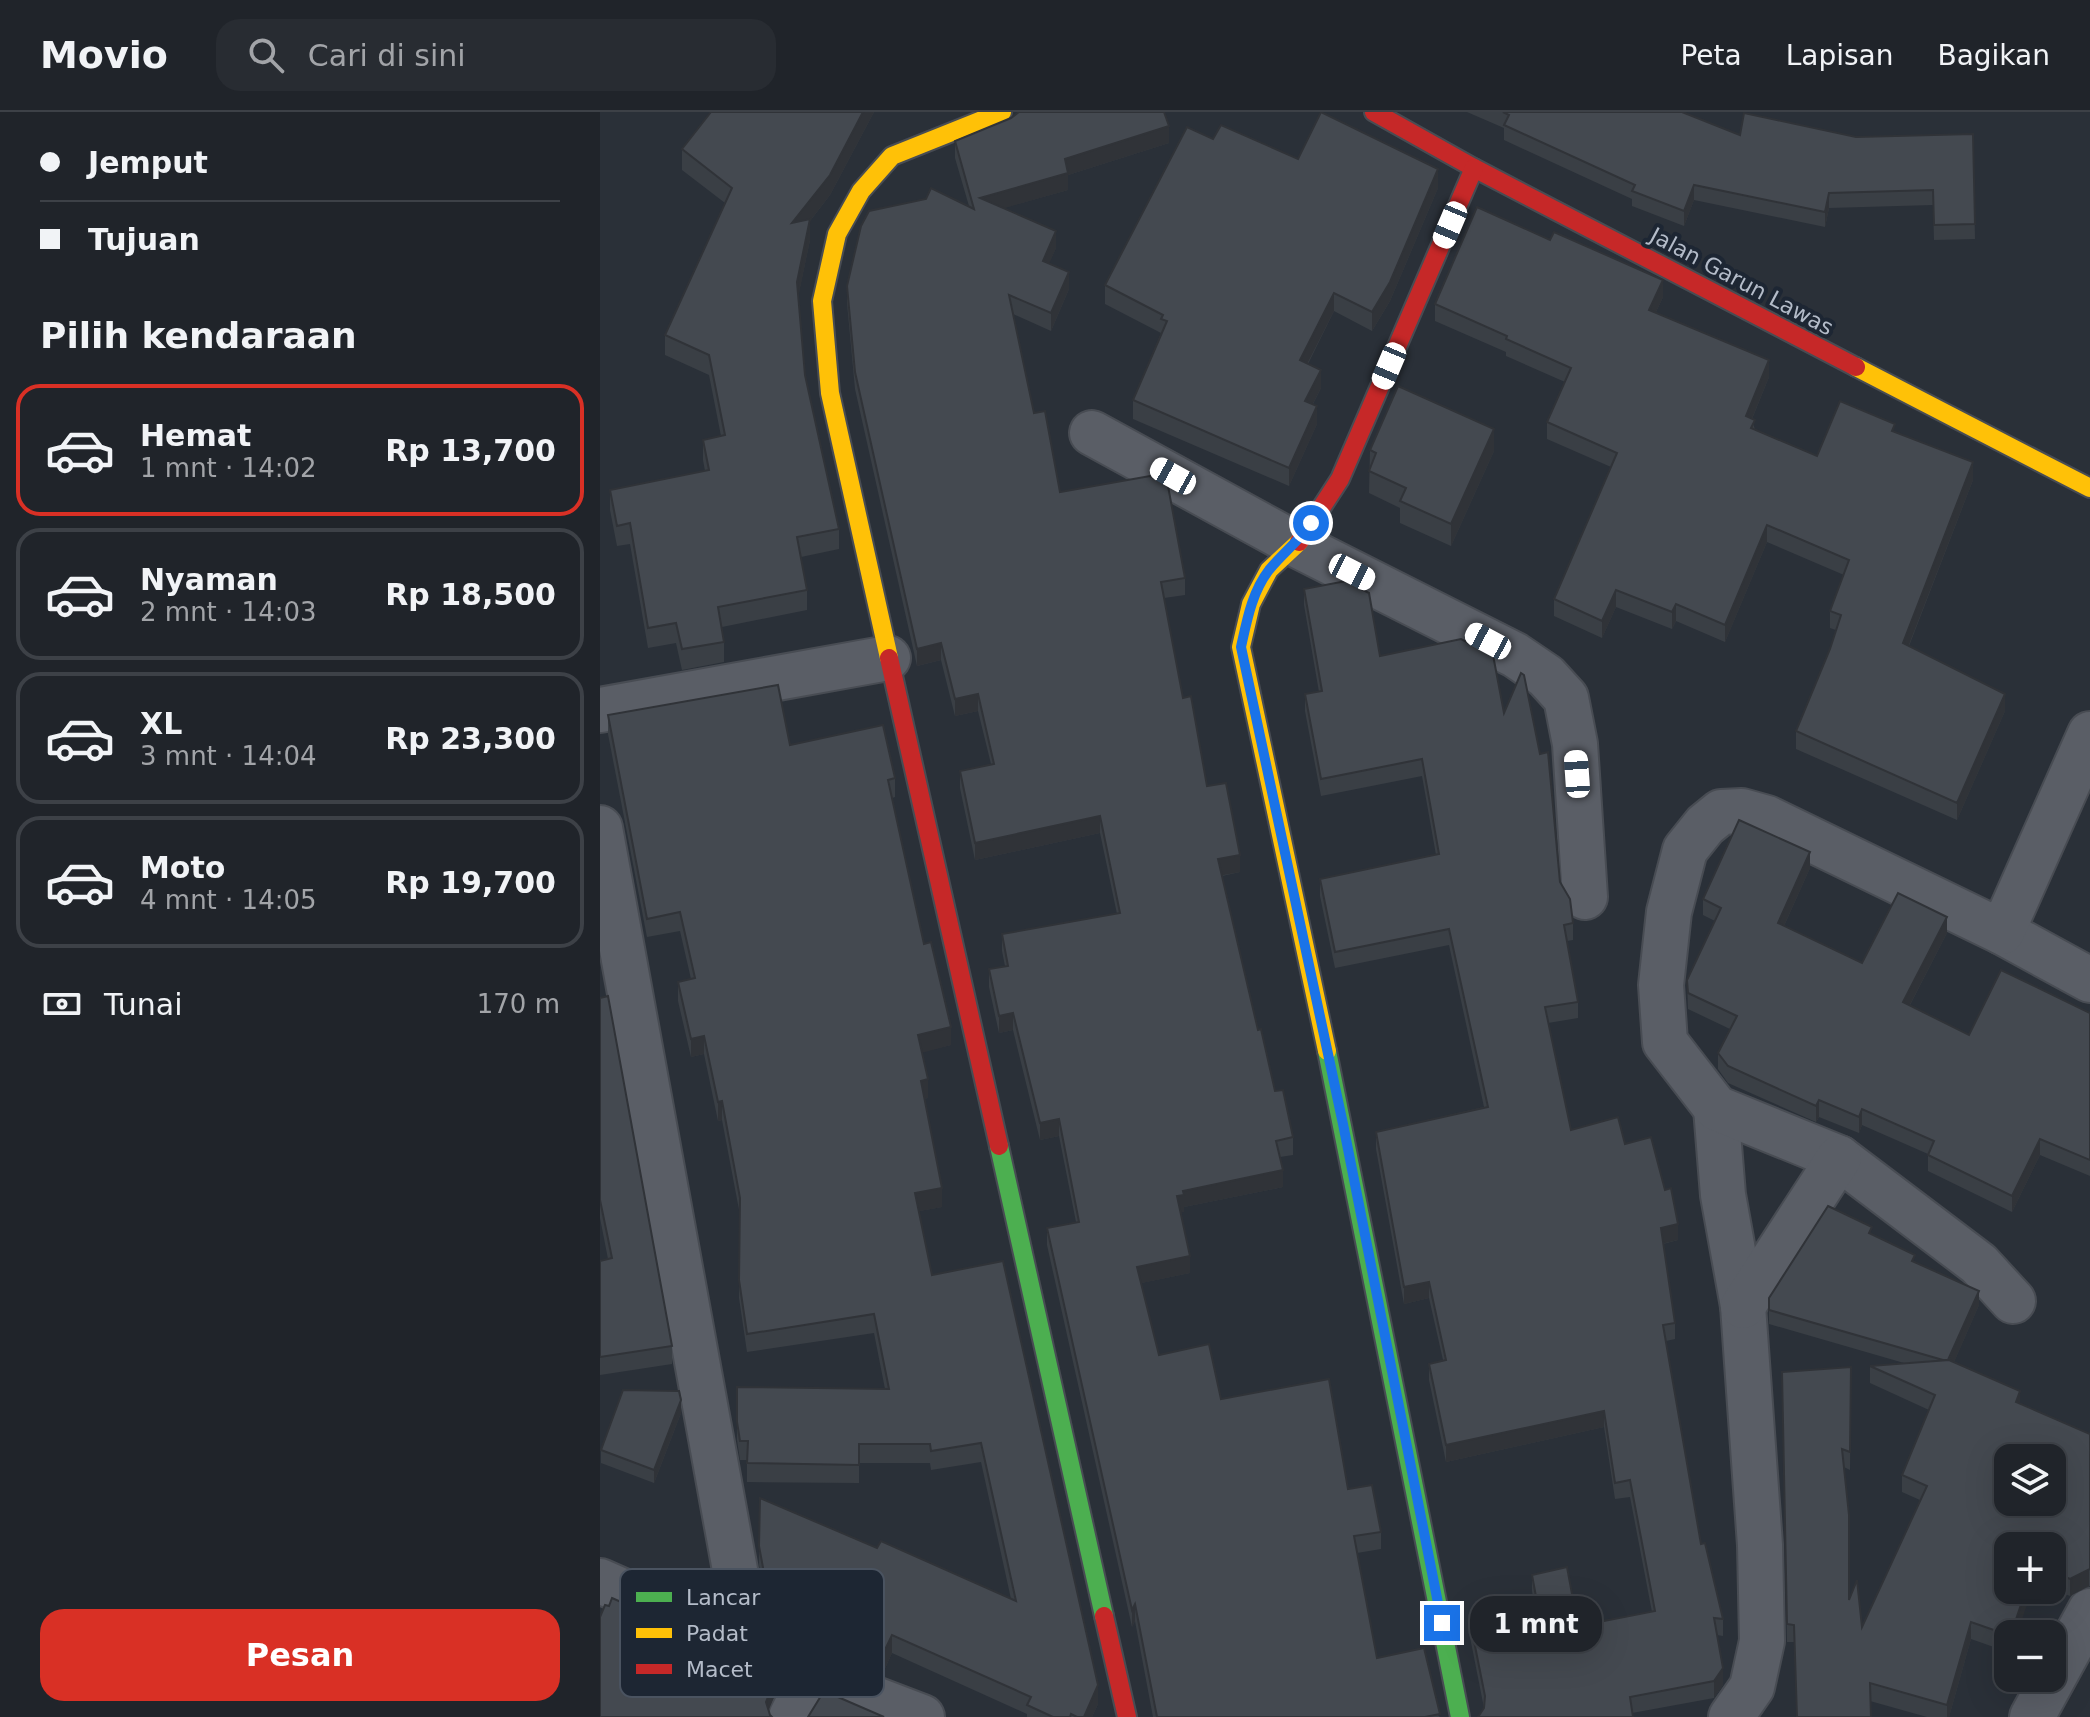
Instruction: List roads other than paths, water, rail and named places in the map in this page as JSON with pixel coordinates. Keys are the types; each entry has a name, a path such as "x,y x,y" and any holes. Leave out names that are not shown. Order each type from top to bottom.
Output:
{"street":[{"path":"1002,112 892,156 861,191 837,234 822,301 830,393 1127,1717"},
{"name":"Jalan Garun Lawas","path":"1374,112 1474,168 2090,488"},
{"path":"1460,1717 1346,1140 1241,647 1251,604 1269,570 1297,545 1340,479 1474,168"},
{"path":"1092,433 1297,545 1515,655 1546,676 1566,698 1575,744 1585,897"},
{"path":"600,710 888,658"},
{"path":"2002,932 2090,734"},
{"path":"2013,1301 1979,1264 1839,1158 1716,1108 1665,1042 1661,985 1669,912 1685,850 1705,825 1721,812 1742,811 1767,818 2002,932 2090,980"},
{"path":"600,828 735,1569"},
{"path":"1716,1108 1723,1195 1743,1306 1760,1545 1762,1641 1752,1687 1731,1717"},
{"path":"1743,1306 1839,1158"},
{"path":"2032,1717 2090,1611"},
{"path":"791,1717 801,1697"},
{"path":"870,1697 922,1717"}]}
